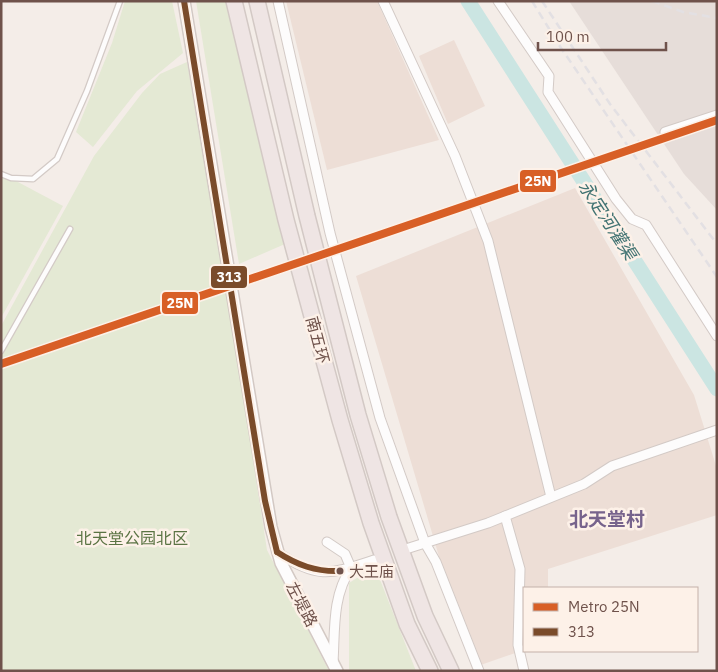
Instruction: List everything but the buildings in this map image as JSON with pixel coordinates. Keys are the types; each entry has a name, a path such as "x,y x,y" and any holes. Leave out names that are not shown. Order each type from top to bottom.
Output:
{"highway":[{"name":"南五环","path":"234,1 286,220 340,420 371,523 407,624 430,671"},
{"name":"南五环","path":"257,1 307,216 358,415 389,517 422,607 451,671"}],"main road":[{"name":"左堤路","path":"184,1 266,500 277,552 335,667"}],"street":[{"path":"278,1 330,233 380,418 425,543 436,562 479,671"},
{"path":"383,1 455,156 488,240 551,497"},
{"path":"498,1 549,76 548,92 616,199 632,219 646,225 717,336"},
{"path":"665,132 717,115"},
{"path":"408,548 505,516 584,484 612,466 717,430"},
{"path":"505,516 520,569 518,646 524,671"},
{"path":"327,542 345,554 350,568 339,589 336,603 335,667"},
{"path":"277,552 304,568 318,571 340,571 374,560"}],"lane":[{"path":"1,174 11,178 33,179 57,159 87,91 120,1"},
{"path":"1,351 70,229"}],"shaded area":[{"path":"286,1 377,1 439,140 327,170"},
{"path":"569,1 717,1 717,210 684,174"},
{"path":"454,40 485,106 448,124 419,56"},
{"path":"575,188 694,395 717,469 717,515 548,569 548,587 523,587 523,650 472,668 356,276"}],"green space":[{"path":"125,1 172,1 183,53 137,91 93,147 76,132 112,43"},
{"path":"196,1 227,1 285,244 239,264"},
{"name":"北天堂公园北区","path":"187,62 230,312 267,550 329,671 1,671 1,326 94,156 142,93 160,74"},
{"path":"1,173 63,206 1,318"},
{"path":"375,567 416,671 350,671 349,669 349,583"}],"waterway":[{"name":"永定河灌渠","path":"468,1 717,389"}],"railway":[{"path":"532,1 559,45 717,277"},
{"path":"542,1 610,104 717,244"},
{"path":"652,1 683,12 717,18"}],"metro line":[{"name":"25N","path":"1,364 717,120"}],"transit line":[{"name":"313","path":"184,1 265,501 277,552"},
{"name":"313","path":"277,552 307,567 340,571"}],"place":[{"name":"大王庙","path":"340,571"}],"district":[{"name":"北天堂村","path":"607,519"}]}
